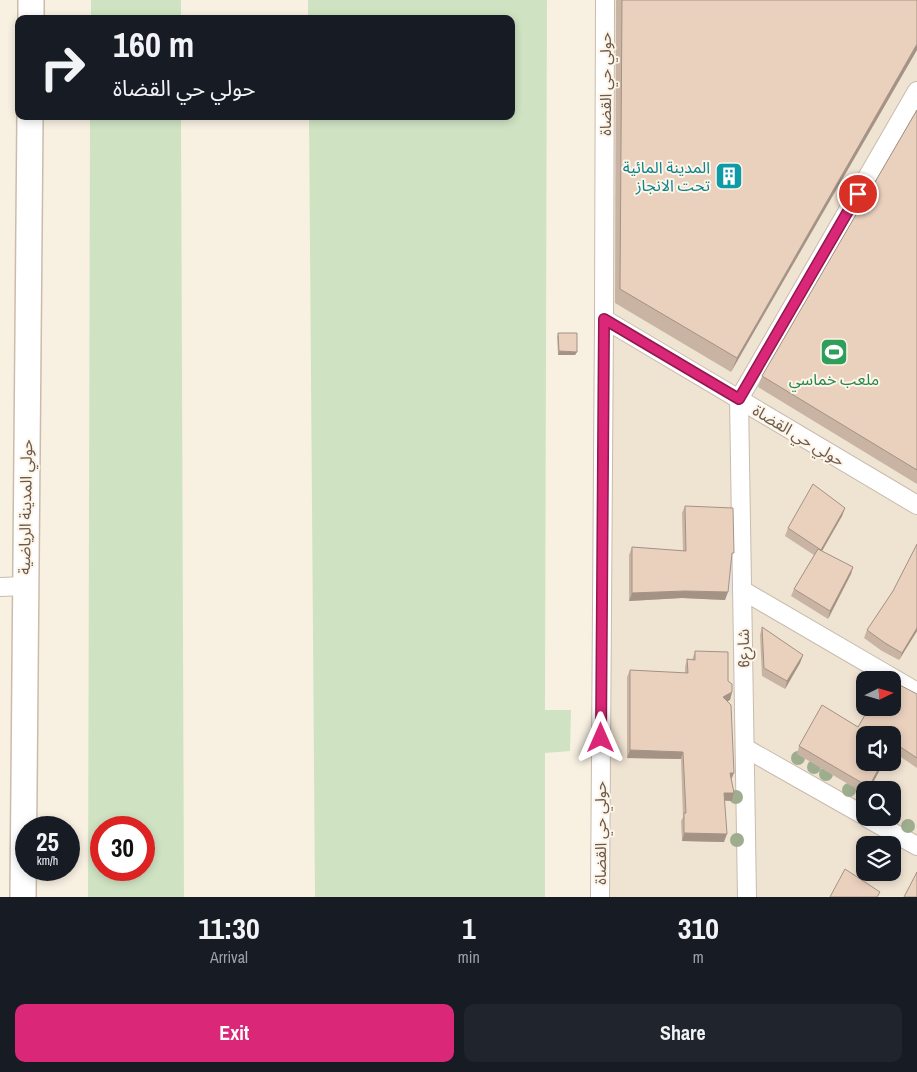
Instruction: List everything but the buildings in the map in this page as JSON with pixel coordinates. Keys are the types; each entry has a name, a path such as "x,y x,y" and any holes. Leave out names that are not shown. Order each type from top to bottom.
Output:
{"street":[{"path":"31,0 31,15"},
{"name":"حولي حي القضاة","path":"600,897 605,0"},
{"path":"739,399 917,91"},
{"name":"حولي المدينة الرياضية","path":"23,897 30,120"},
{"name":"حولي حي القضاة","path":"604,319 917,505"},
{"name":"شارع6","path":"739,399 747,897"},
{"path":"0,587 25,586"},
{"path":"742,590 917,692"},
{"path":"745,748 856,811"},
{"path":"882,826 917,846"}],"shaded area":[{"path":"603,0 917,0 917,897 595,897"},
{"path":"725,561 737,561 738,596 712,596"}],"green space":[{"path":"91,0 181,0 181,15 91,15"},
{"path":"308,0 547,0 545,710 571,710 570,751 545,753 545,897 315,897 309,120 515,120 515,15 308,15"},
{"path":"90,120 181,120 184,897 88,897"}],"place":[{"name":"المدينة المائية تحت الانجاز","path":"729,176"},
{"name":"ملعب خماسي","path":"834,352"}],"route":[{"path":"601,738 604,319 739,399 858,194"}]}
